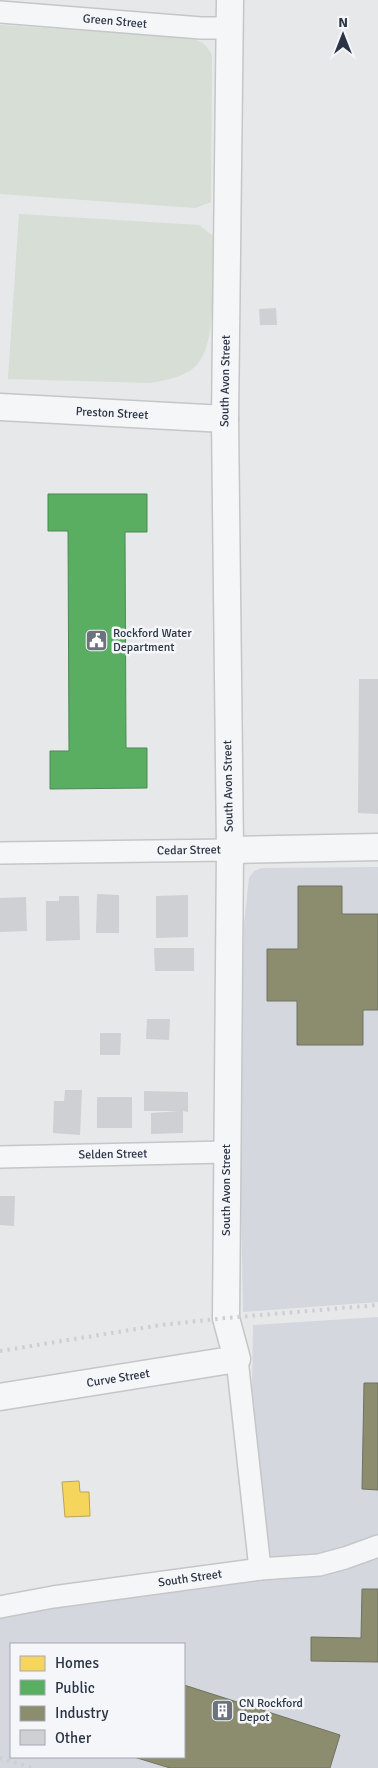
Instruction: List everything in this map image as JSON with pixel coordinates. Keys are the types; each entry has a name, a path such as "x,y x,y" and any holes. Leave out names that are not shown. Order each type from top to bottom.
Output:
{"street":[{"name":"South Avon Street","path":"230,0 224,419 230,850 226,1318 237,1359 260,1568"},
{"name":"Green Street","path":"0,12 201,28 230,28"},
{"name":"Preston Street","path":"0,407 224,419"},
{"name":"Cedar Street","path":"0,853 378,848"},
{"name":"Selden Street","path":"0,1157 226,1152"},
{"name":"Curve Street","path":"0,1397 237,1359"},
{"name":"South Street","path":"0,1607 53,1597 260,1568 319,1565 378,1546"}],"shaded area":[{"path":"0,25 183,37 197,40 204,44 212,55 211,202 195,208 0,194"},
{"path":"19,214 199,225 213,236 212,320 205,351 199,362 183,374 150,383 8,379"},
{"path":"378,867 378,1302 243,1312 240,1146 244,923 249,878 254,871 262,868"},
{"path":"378,1317 378,1768 0,1768 0,1618 120,1595 274,1579 255,1450 252,1389 253,1325"}],"building: Homes":[{"path":"79,1481 80,1492 89,1492 90,1516 65,1517 62,1482"}],"building: Public":[{"name":"Rockford Water Department","path":"48,494 147,494 147,532 125,532 126,748 147,748 147,788 50,789 50,751 69,751 68,531 48,531"}],"building: Industry":[{"path":"298,886 342,886 342,914 378,914 378,1010 363,1010 363,1045 297,1045 297,1001 267,1001 267,949 298,949"},
{"path":"364,1383 378,1383 378,1490 362,1489"},
{"path":"362,1589 378,1589 378,1662 311,1661 311,1637 361,1638"},
{"name":"CN Rockford Depot","path":"185,1685 340,1735 330,1768 170,1768 137,1758 185,1758"}],"building: Other":[{"path":"276,308 277,325 260,325 259,309"},
{"path":"359,679 378,679 378,814 358,813"},
{"path":"97,894 119,895 119,933 96,933"},
{"path":"188,895 188,937 156,938 156,896"},
{"path":"59,896 79,896 80,940 46,941 46,901 59,901"},
{"path":"26,897 27,931 0,932 0,898"},
{"path":"154,948 194,948 194,971 155,971"},
{"path":"147,1019 170,1019 169,1040 146,1039"},
{"path":"100,1033 121,1033 120,1055 100,1055"},
{"path":"65,1090 82,1090 80,1135 53,1133 54,1101 64,1101"},
{"path":"144,1091 188,1092 188,1112 183,1111 183,1133 151,1134 151,1113 180,1111 144,1111"},
{"path":"97,1097 132,1097 132,1128 97,1128"},
{"path":"0,1196 15,1196 14,1226 0,1225"}],"railway":[{"path":"0,1351 161,1325 378,1305"},
{"path":"0,1758 33,1768"}],"place":[{"name":"Rockford Water Department","path":"97,640"},
{"name":"CN Rockford Depot","path":"223,1710"}]}
